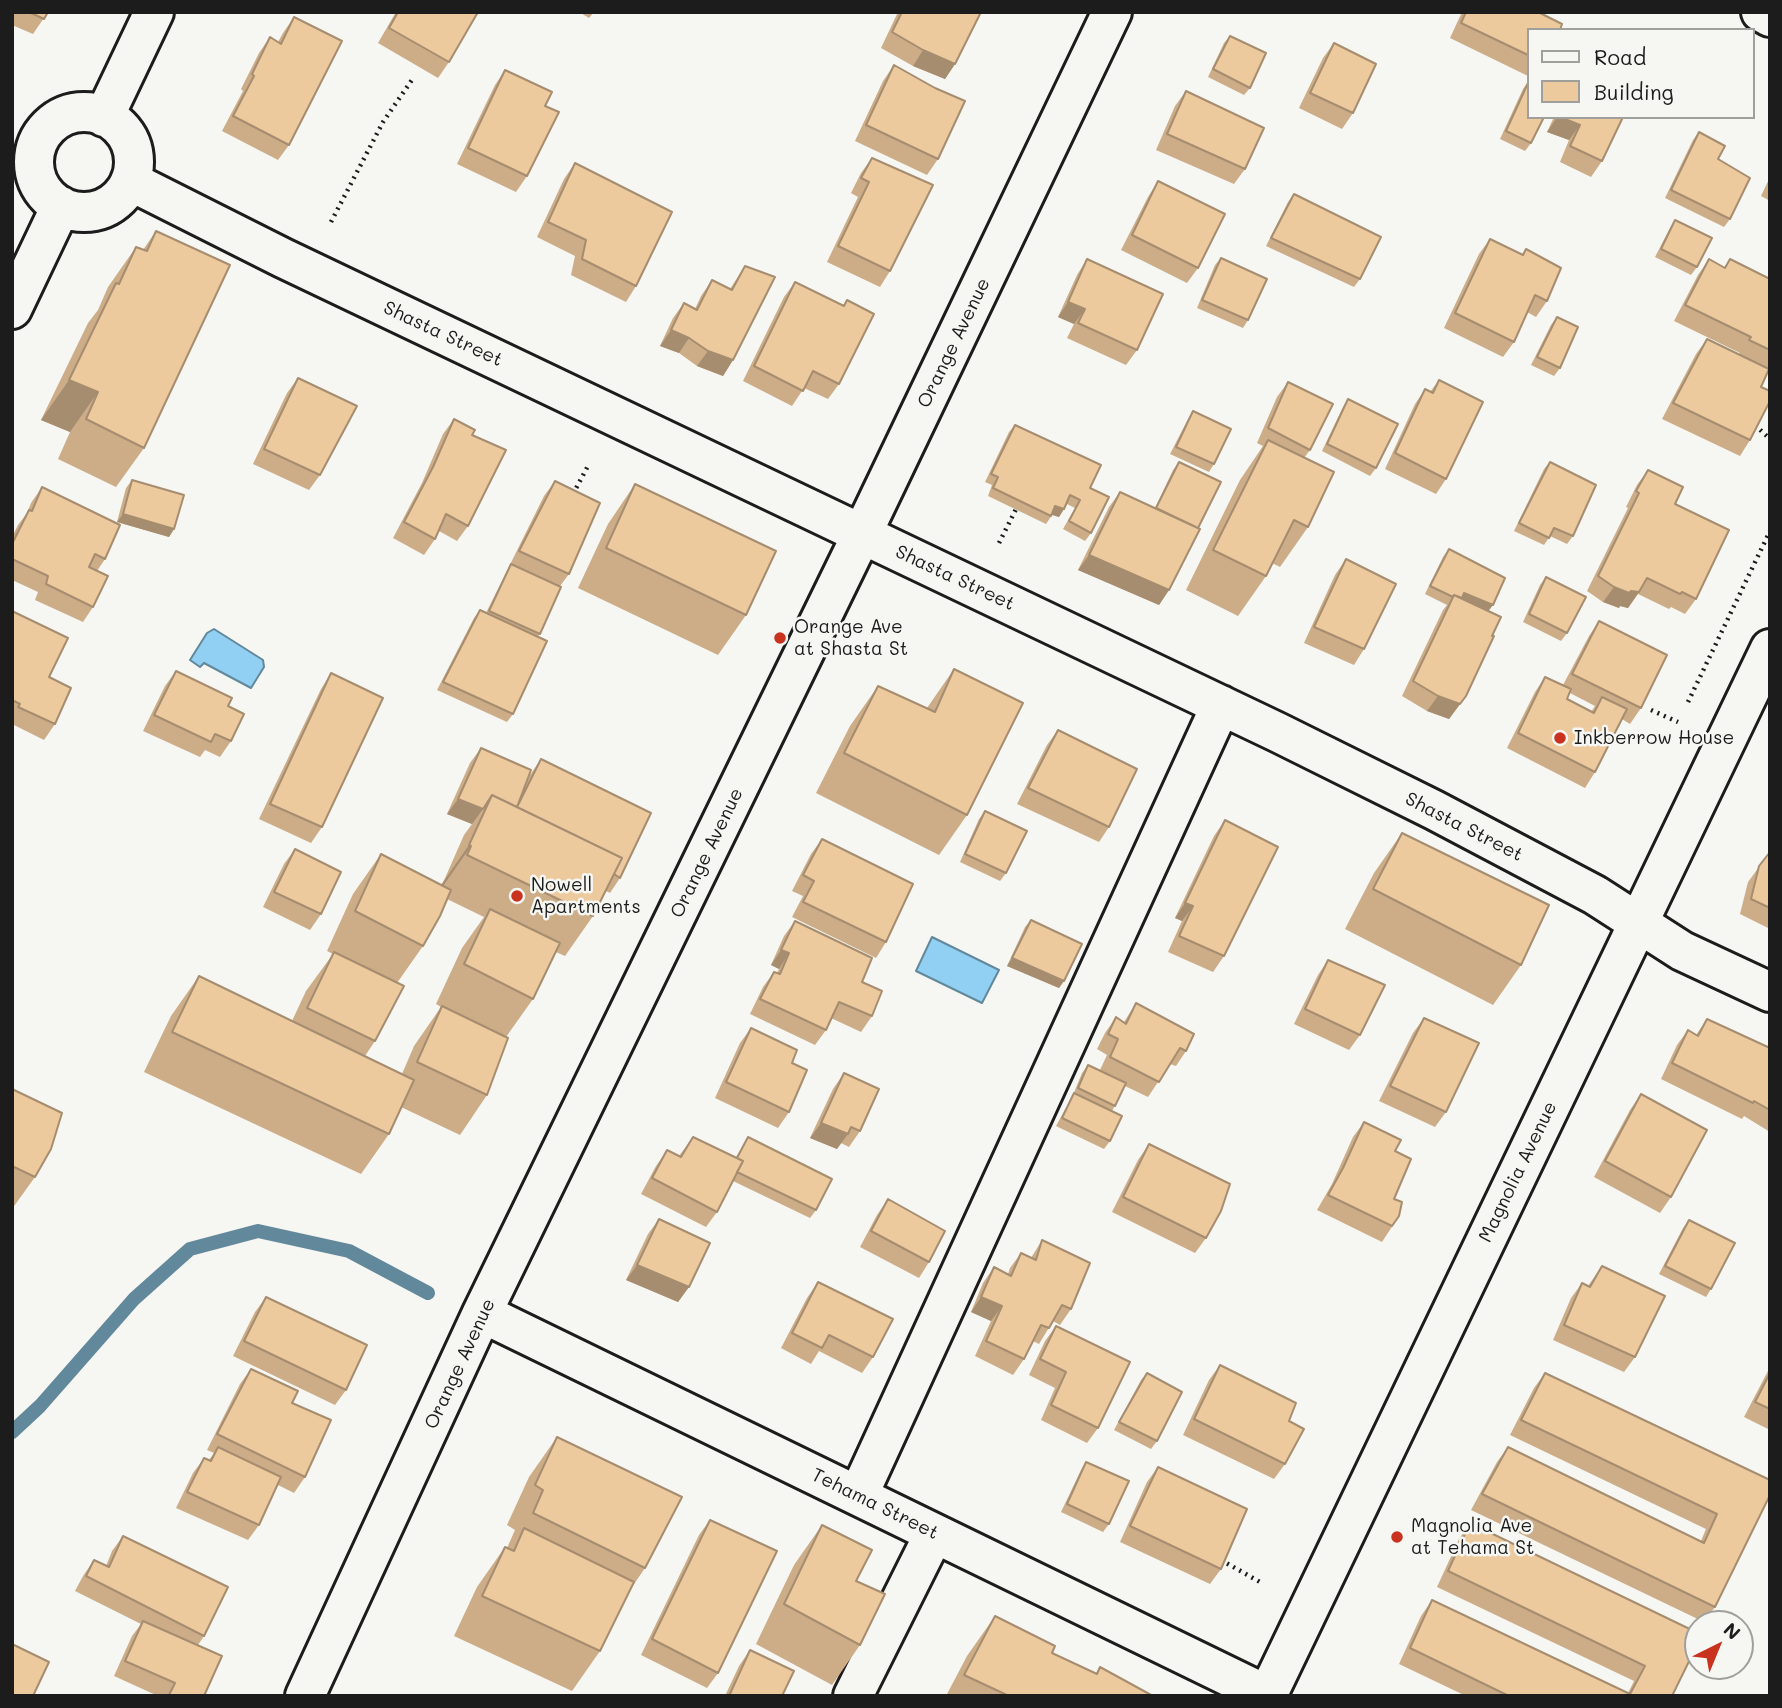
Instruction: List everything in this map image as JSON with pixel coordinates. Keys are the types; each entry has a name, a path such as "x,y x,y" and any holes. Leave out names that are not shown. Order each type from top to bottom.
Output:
{"street":[{"path":"104,117 154,12"},
{"name":"Orange Avenue","path":"304,1696 482,1313 862,534 1112,12"},
{"path":"1761,12 1770,17"},
{"path":"78,112 104,117 121,129 130,142 134,161 130,181 124,193 111,204 99,209 78,212 61,206 47,197 39,184 34,169 34,153 26,132 78,112"},
{"name":"Shasta Street","path":"130,181 283,258 1221,705 1459,823 1595,895 1682,951 1770,992"},
{"path":"12,309 61,206"},
{"name":"Magnolia Avenue","path":"1267,1695 1770,649"},
{"path":"858,1496 1221,705"},
{"name":"Tehama Street","path":"482,1313 1267,1695"},
{"path":"853,1696 934,1534"}],"path":[{"path":"331,222 383,122 414,77"},
{"path":"1755,425 1770,439"},
{"path":"572,496 589,464"},
{"path":"999,543 1016,509"},
{"path":"1688,702 1770,531"},
{"path":"1650,710 1678,722"},
{"path":"1221,1560 1260,1582"}],"water":[{"path":"214,629 263,660 264,667 251,688 204,663 200,667 190,660 207,633"},
{"path":"932,937 999,970 982,1003 916,971"}],"building":[{"path":"29,12 48,12 44,19"},
{"path":"398,12 478,12 449,62 389,28"},
{"path":"902,12 981,12 955,64 892,32"},
{"path":"1466,12 1538,12 1562,24 1561,28 1526,28 1526,54 1461,23"},
{"path":"294,17 342,41 289,145 233,116 270,37 281,44"},
{"path":"1230,36 1266,53 1250,88 1213,69"},
{"path":"1334,43 1376,64 1353,113 1310,93"},
{"path":"894,65 965,101 938,159 866,125"},
{"path":"505,70 552,92 545,106 559,112 527,176 468,148"},
{"path":"1526,87 1526,119 1543,119 1531,143 1506,131"},
{"path":"1186,91 1264,128 1245,169 1167,134"},
{"path":"1565,119 1622,119 1602,161 1570,146 1580,125"},
{"path":"1699,132 1725,146 1718,159 1750,178 1730,219 1671,190"},
{"path":"872,158 933,185 890,271 838,246 869,182 861,178"},
{"path":"575,163 672,212 636,286 582,259 586,240 548,222"},
{"path":"1158,181 1225,214 1198,268 1132,235"},
{"path":"1294,194 1381,237 1360,279 1271,238"},
{"path":"1675,220 1712,238 1697,267 1661,249"},
{"path":"156,231 230,265 144,448 86,419 98,392 69,380 136,247 147,251"},
{"path":"1490,239 1523,255 1526,249 1561,268 1547,301 1535,295 1514,342 1455,313"},
{"path":"1221,258 1267,279 1248,320 1202,300"},
{"path":"1087,259 1163,294 1137,350 1078,323 1085,309 1068,302"},
{"path":"1709,259 1725,268 1730,259 1770,279 1770,350 1749,340 1751,337 1685,305"},
{"path":"745,266 775,277 733,360 708,351 671,330 684,303 697,310 712,280 732,290"},
{"path":"795,282 844,306 847,300 874,314 839,384 813,371 803,391 754,366"},
{"path":"1557,317 1578,327 1560,368 1537,357"},
{"path":"1707,339 1769,369 1761,387 1770,391 1770,401 1750,440 1673,403"},
{"path":"298,378 357,406 320,475 264,449"},
{"path":"1439,380 1483,402 1446,479 1395,453 1425,389 1433,393"},
{"path":"1288,382 1333,404 1310,450 1268,428"},
{"path":"1348,399 1398,424 1376,468 1327,444"},
{"path":"1193,411 1231,429 1214,464 1176,447"},
{"path":"454,419 475,430 472,435 506,450 468,526 446,514 435,539 404,522"},
{"path":"1015,425 1101,465 1090,488 1109,497 1091,533 1069,521 1080,500 1070,495 1064,509 1055,506 1051,516 993,488 998,477 991,474"},
{"path":"1268,440 1334,472 1308,527 1294,520 1266,576 1213,550"},
{"path":"1179,462 1221,482 1198,528 1156,508"},
{"path":"1550,462 1596,485 1573,536 1554,528 1549,538 1519,523"},
{"path":"1648,470 1683,487 1675,504 1729,530 1696,599 1647,578 1639,592 1629,593 1598,576"},
{"path":"132,480 184,495 174,529 123,514"},
{"path":"555,481 600,503 569,574 519,551"},
{"path":"635,484 776,551 746,615 606,548"},
{"path":"42,487 120,525 105,559 95,554 89,567 108,576 93,607 46,584 48,576 12,559 12,544 29,510 32,511"},
{"path":"1120,492 1200,529 1169,590 1089,555"},
{"path":"1449,549 1505,578 1493,605 1464,593 1462,598 1453,597 1430,586"},
{"path":"1346,559 1396,584 1364,649 1314,627"},
{"path":"511,564 561,587 540,634 489,611"},
{"path":"1546,577 1586,597 1567,633 1529,614"},
{"path":"1454,595 1501,617 1460,704 1438,696 1413,681"},
{"path":"480,610 547,641 513,714 443,682"},
{"path":"12,611 68,638 49,677 71,688 55,724 18,707 20,704 12,700"},
{"path":"1599,621 1667,655 1641,708 1572,674"},
{"path":"954,669 1023,703 967,815 844,753 878,686 935,712"},
{"path":"176,671 232,698 228,706 244,714 231,741 215,734 211,742 154,715"},
{"path":"331,673 383,698 322,827 270,804"},
{"name":"Inkberrow House","path":"1545,677 1571,689 1567,699 1594,713 1602,697 1627,709 1595,772 1518,733"},
{"path":"1058,730 1137,769 1109,827 1028,788"},
{"path":"481,748 531,770 517,807 492,795 483,809 458,799"},
{"path":"541,759 651,813 620,878 614,874 622,858 517,807"},
{"path":"492,795 622,858 593,916 467,855"},
{"path":"985,811 1027,831 1006,873 965,854"},
{"path":"1225,820 1278,847 1224,956 1179,936 1193,906 1185,903"},
{"path":"1402,833 1549,905 1521,965 1373,889"},
{"path":"822,839 913,884 886,942 803,902 814,881 803,875"},
{"path":"295,849 341,872 321,914 274,892"},
{"path":"1770,852 1770,908 1751,899 1759,866"},
{"path":"381,854 451,890 423,946 355,911"},
{"path":"490,909 560,943 533,999 464,964"},
{"path":"1031,920 1082,944 1064,981 1012,958"},
{"path":"795,921 872,958 862,982 882,991 872,1016 839,1002 826,1030 760,999 774,972 780,974 789,953 781,950"},
{"path":"334,952 404,986 375,1041 307,1008"},
{"path":"1328,960 1385,985 1360,1035 1305,1009"},
{"path":"199,976 414,1080 389,1134 172,1032"},
{"path":"1136,1003 1194,1034 1186,1051 1180,1048 1159,1082 1110,1057 1118,1039 1108,1034 1116,1017 1126,1024"},
{"path":"442,1006 508,1038 487,1095 417,1062"},
{"path":"1424,1018 1479,1043 1446,1112 1390,1086"},
{"path":"1707,1019 1770,1048 1770,1110 1672,1063 1688,1030 1698,1036"},
{"path":"751,1028 797,1050 792,1063 807,1070 789,1112 726,1082"},
{"path":"1088,1065 1126,1083 1115,1106 1078,1088"},
{"path":"844,1073 879,1089 860,1131 851,1127 848,1134 821,1123"},
{"path":"12,1089 62,1113 51,1149 35,1177 12,1166"},
{"path":"1074,1093 1122,1116 1110,1141 1062,1118"},
{"path":"1641,1094 1707,1130 1671,1197 1605,1161"},
{"path":"1364,1122 1401,1140 1395,1151 1411,1159 1394,1199 1402,1202 1399,1216 1392,1226 1328,1195"},
{"path":"693,1137 743,1161 717,1212 652,1178 667,1150 681,1157"},
{"path":"748,1137 832,1179 816,1210 737,1172 743,1161 737,1158"},
{"path":"1149,1144 1230,1184 1221,1211 1206,1238 1123,1197"},
{"path":"888,1199 945,1231 929,1262 871,1231"},
{"path":"659,1219 710,1243 689,1287 637,1265"},
{"path":"1689,1220 1735,1243 1711,1289 1665,1266"},
{"path":"1042,1240 1090,1263 1071,1309 1062,1305 1049,1328 1041,1325 1024,1359 986,1341 1002,1306 981,1297 994,1267 1011,1276 1021,1253 1036,1260"},
{"path":"1602,1266 1665,1296 1635,1357 1564,1325 1582,1283 1590,1287"},
{"path":"818,1282 893,1319 873,1357 829,1335 822,1348 792,1333"},
{"path":"266,1297 367,1345 346,1390 244,1341"},
{"path":"1056,1326 1130,1362 1098,1428 1051,1405 1066,1372 1040,1359"},
{"path":"1220,1365 1296,1403 1289,1421 1304,1429 1285,1464 1194,1419"},
{"path":"251,1369 298,1391 292,1403 331,1420 305,1477 217,1434"},
{"path":"1147,1373 1182,1392 1157,1441 1119,1422"},
{"path":"1545,1373 1770,1480 1770,1495 1715,1607 1482,1494 1508,1447 1704,1543 1717,1514 1521,1420"},
{"path":"1770,1373 1770,1409 1755,1402"},
{"path":"557,1437 682,1497 645,1568 533,1513 543,1490 535,1485"},
{"path":"218,1447 281,1477 259,1525 187,1492 204,1458 211,1461"},
{"path":"1086,1462 1129,1481 1109,1524 1067,1504"},
{"path":"1158,1467 1247,1509 1221,1569 1130,1526"},
{"path":"710,1520 777,1551 718,1673 652,1639"},
{"path":"1470,1523 1684,1626 1684,1672 1672,1696 1509,1696 1410,1648 1432,1600 1630,1694 1645,1666 1448,1571"},
{"path":"822,1525 872,1550 856,1581 885,1594 860,1645 784,1604"},
{"path":"524,1528 634,1582 600,1651 482,1596 505,1547 514,1551"},
{"path":"123,1536 228,1587 204,1636 86,1576 94,1560 109,1567"},
{"path":"995,1616 1055,1646 1052,1653 1097,1674 1100,1667 1153,1696 1009,1696 964,1675"},
{"path":"143,1621 222,1656 204,1696 171,1696 169,1695 175,1683 125,1661"},
{"path":"12,1644 49,1662 33,1696 12,1696"},
{"path":"750,1650 794,1671 782,1696 729,1696"}],"waterway":[{"path":"12,1432 40,1406 134,1299 190,1249 258,1231 349,1251 428,1293"}],"place":[{"name":"Orange Ave at Shasta St","path":"780,638"},
{"name":"Inkberrow House","path":"1560,738"},
{"name":"Nowell Apartments","path":"517,896"},
{"name":"Magnolia Ave at Tehama St","path":"1397,1537"}]}
